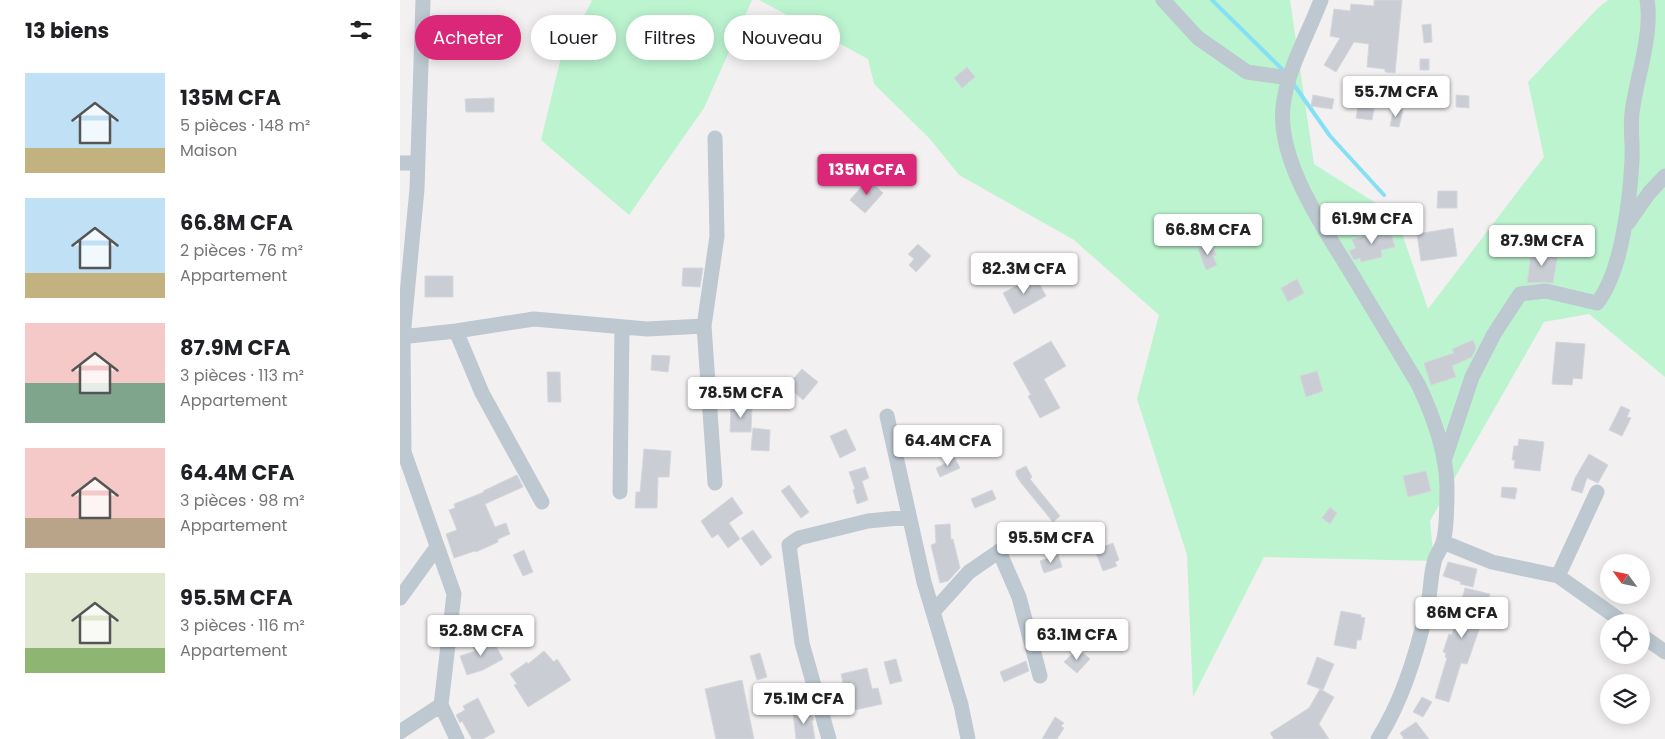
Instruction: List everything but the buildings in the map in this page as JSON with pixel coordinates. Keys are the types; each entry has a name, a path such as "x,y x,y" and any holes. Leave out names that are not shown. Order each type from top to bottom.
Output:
{"street":[{"path":"423,0 417,189 401,337 404,452 454,594 441,705 457,739"},
{"path":"1163,0 1198,38 1247,72 1289,78"},
{"path":"1321,0 1289,78 1283,107 1283,131 1289,154 1304,193 1418,384 1429,408 1444,461 1447,492 1443,542 1434,561 1428,607 1410,671 1378,739"},
{"path":"1444,461 1472,377 1494,334 1520,294 1546,291 1597,303 1604,295 1616,264 1629,205 1632,168 1632,114 1641,71 1649,12 1646,0"},
{"path":"715,483 704,326 718,236 716,138"},
{"path":"400,163 418,163"},
{"path":"1624,228 1649,193 1665,176"},
{"path":"401,337 534,319 647,329 704,326"},
{"path":"620,492 622,327"},
{"path":"456,331 482,393 542,502"},
{"path":"887,416 924,582 961,705 968,739"},
{"path":"1558,576 1597,492"},
{"path":"829,739 802,643 788,545 799,538 868,521 909,518"},
{"path":"933,612 969,572 1030,530"},
{"path":"1443,542 1492,562 1558,576 1612,614"},
{"path":"400,598 437,547"},
{"path":"999,552 1019,597 1040,676"},
{"path":"1650,641 1665,652"},
{"path":"400,732 441,705"}],"green space":[{"path":"590,0 752,0 745,15 724,15 725,60 704,108 629,215 541,140 560,60 616,60 616,15 584,15 592,1"},
{"path":"759,0 1290,0 1314,164 1396,216 1428,309 1544,157 1528,82 1598,8 1608,0 1665,0 1665,377 1589,314 1544,322 1430,521 1434,561 1264,557 1193,697 1187,555 1137,399 1159,315 1074,240 959,175 930,139 874,84 868,59 840,44 840,15 787,15"}],"waterway":[{"path":"1212,0 1285,72"},
{"path":"1292,82 1330,136 1384,195"}]}
